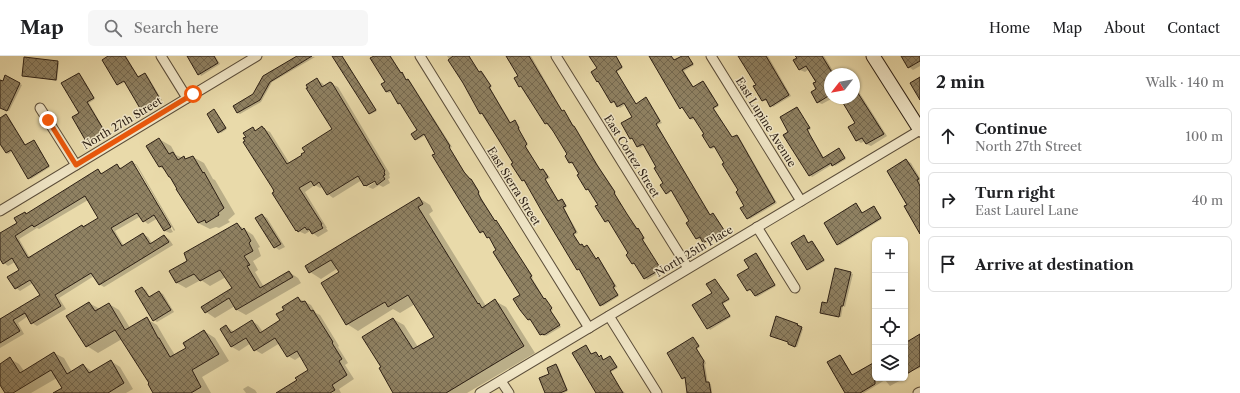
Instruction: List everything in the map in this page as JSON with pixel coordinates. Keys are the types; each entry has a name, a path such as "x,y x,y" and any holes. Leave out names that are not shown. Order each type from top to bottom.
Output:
{"street":[{"path":"161,56 187,98"},
{"name":"North 27th Street","path":"0,211 257,56"},
{"name":"East Sierra Street","path":"420,56 589,328"},
{"name":"East Cortez Street","path":"556,56 688,268"},
{"name":"East Lupine Avenue","path":"711,56 801,201"},
{"path":"873,56 920,130"},
{"path":"40,108 76,165"},
{"name":"North 25th Place","path":"480,393 920,130"},
{"path":"757,227 795,288"},
{"path":"609,316 657,393"},
{"path":"501,381 508,393"}],"building":[{"path":"108,56 125,56 138,77 145,73 160,99 141,110 124,81 117,85 102,60"},
{"path":"187,56 214,56 218,63 198,75"},
{"path":"297,56 312,56 270,82 260,100 237,113 233,106 253,94 263,76"},
{"path":"332,56 342,56 376,110 369,114"},
{"path":"374,56 390,56 406,80 408,79 450,146 449,147 464,172 471,179 479,192 478,193 481,199 532,276 530,277 544,299 545,298 552,308 550,310 560,325 544,335 540,335 530,319 528,320 520,310 513,299 520,295 493,252 496,250 489,237 487,238 483,231 480,233 432,155 435,154 424,134 415,140 411,134 417,130 400,103 398,104 390,90 386,92 381,84 385,82 370,58"},
{"path":"453,56 469,56 479,72 481,71 491,86 489,87 510,123 515,120 527,144 525,146 540,170 543,169 548,177 545,179 558,201 562,199 566,206 563,207 576,232 573,234 580,245 582,244 584,247 587,245 596,259 598,257 615,286 613,287 618,295 600,306 579,269 577,270 524,180 522,181 511,164 513,163 482,113 480,114 448,60"},
{"path":"506,56 529,56 562,111 564,110 615,192 614,193 627,214 637,229 638,228 644,238 642,239 661,269 644,279 634,263 632,264 626,255 628,253 608,220 605,222 595,206 598,205 588,189 586,190 577,175 579,174 572,162 569,163 565,156 567,154 553,131 547,123 545,124 521,86 519,87 514,78 518,76"},
{"path":"589,56 616,56 622,67 616,71 636,104 646,97 660,121 656,124 710,215 713,213 724,230 703,243 700,237 696,239 686,223 689,221 671,190 666,194 660,185 663,183 643,144 637,147 632,138 630,139 621,123 632,117 624,103 617,107 614,101 611,103 591,72 597,68"},
{"path":"649,56 671,56 674,60 682,56 688,56 693,64 682,70 693,87 703,81 718,105 713,108 732,137 737,135 775,202 747,219 740,208 744,206 736,192 738,190 722,164 724,163 714,146 710,148 702,135 704,134 693,117 690,119 682,107 680,109"},
{"path":"738,56 766,56 789,95 770,107 766,99 762,101 753,86 756,85"},
{"path":"795,56 822,56 829,68 824,68 824,99 817,103 811,92 816,89 813,83 816,82 806,66 799,70 793,60 797,58"},
{"path":"901,56 920,56 920,61 908,68"},
{"path":"24,57 58,61 56,80 22,76"},
{"path":"79,73 94,98 87,102 105,132 87,143 72,117 79,113 61,83"},
{"path":"5,75 20,83 7,111 0,108 0,80 3,81"},
{"path":"920,77 920,100 910,83"},
{"path":"317,78 322,87 330,82 332,83 385,171 385,175 383,176 385,179 377,185 375,181 364,186 358,176 327,195 319,182 314,186 311,181 299,188 322,224 321,225 323,228 312,234 309,229 307,230 305,227 298,232 297,230 296,231 272,193 274,192 273,189 243,142 245,141 243,138 246,137 243,133 253,127 255,131 262,126 287,164 302,155 301,154 305,152 302,148 332,129 306,88 308,88 306,85"},
{"path":"860,96 884,134 866,144 862,138 856,141 848,127 855,123 844,104 860,104"},
{"path":"797,107 810,128 807,129 823,158 839,148 845,158 832,166 831,163 809,176 783,135 788,132 780,117"},
{"path":"214,109 226,128 218,133 207,114"},
{"path":"6,114 25,145 34,140 49,166 28,179 11,150 6,153 0,144 0,118"},
{"path":"159,138 169,154 173,152 178,160 184,156 185,159 193,156 203,173 204,172 224,208 218,213 219,215 206,223 205,220 198,223 170,177 162,166 159,167 146,146"},
{"path":"906,159 919,179 917,180 920,186 920,234 904,206 907,205 887,171"},
{"path":"132,161 171,227 164,231 154,215 143,222 137,213 111,228 122,246 143,233 150,244 164,235 169,242 99,285 91,273 55,295 61,306 31,324 25,313 13,320 20,331 0,343 0,319 40,295 30,280 15,289 7,277 19,270 12,258 3,264 0,259 0,233 17,223 14,218 25,212 26,214 98,169 101,174 117,164 120,169","holes":["85,196 98,218 83,227 82,225 28,258 15,236 32,225 34,227"]},
{"path":"419,197 423,204 418,207 478,304 479,303 482,308 495,299 524,346 446,393 393,393 379,368 381,367 362,337 393,318 413,349 434,337 408,295 388,307 385,302 346,325 321,283 339,272 331,260 309,273 305,266"},
{"path":"856,203 862,213 874,206 881,218 837,245 824,223"},
{"path":"262,214 281,244 274,248 255,218"},
{"path":"237,223 242,230 244,228 251,241 249,243 253,251 244,256 250,265 247,266 260,288 289,271 293,277 236,310 229,298 205,313 201,307 232,288 220,270 200,281 194,274 176,283 169,271 187,261 184,253"},
{"path":"804,235 808,243 812,241 824,260 807,270 791,243"},
{"path":"756,253 775,285 755,296 750,289 747,291 737,275 749,268 744,260"},
{"path":"835,268 851,272 839,317 820,313 822,302 827,303"},
{"path":"715,279 729,299 722,303 730,316 707,329 692,305 712,293 706,284"},
{"path":"142,287 149,297 159,291 171,310 153,321 135,291"},
{"path":"298,297 301,302 305,301 311,311 313,310 342,359 339,361 347,375 332,385 335,390 330,393 276,393 297,380 295,378 308,370 297,351 287,357 275,338 254,351 246,338 231,347 220,329 226,325 231,333 252,320 260,333 280,320 276,314 284,310 282,307"},
{"path":"89,302 95,311 109,303 125,330 147,317 170,357 186,348 183,343 204,330 219,354 192,370 201,387 191,393 153,393 148,384 149,383 115,330 86,347 66,316"},
{"path":"776,316 798,324 797,325 802,327 795,347 788,344 788,342 770,336"},
{"path":"920,334 920,366 908,373 908,345 908,341"},
{"path":"693,337 699,346 696,348 704,361 703,364 706,382 709,382 711,393 687,393 685,377 682,379 667,353"},
{"path":"586,345 591,354 596,352 599,357 601,355 603,360 610,356 617,367 610,371 623,393 596,393 572,353"},
{"path":"54,352 67,374 83,364 89,373 111,360 124,383 108,393 53,393 62,388 51,370 13,393 5,393 0,385 0,364 10,357 20,373"},
{"path":"840,355 852,375 872,364 872,381 875,381 875,384 860,393 845,393 827,362"},
{"path":"556,364 567,390 560,393 545,393 539,378 549,374 547,368"}],"route":[{"path":"48,120 76,165 193,94"}]}
